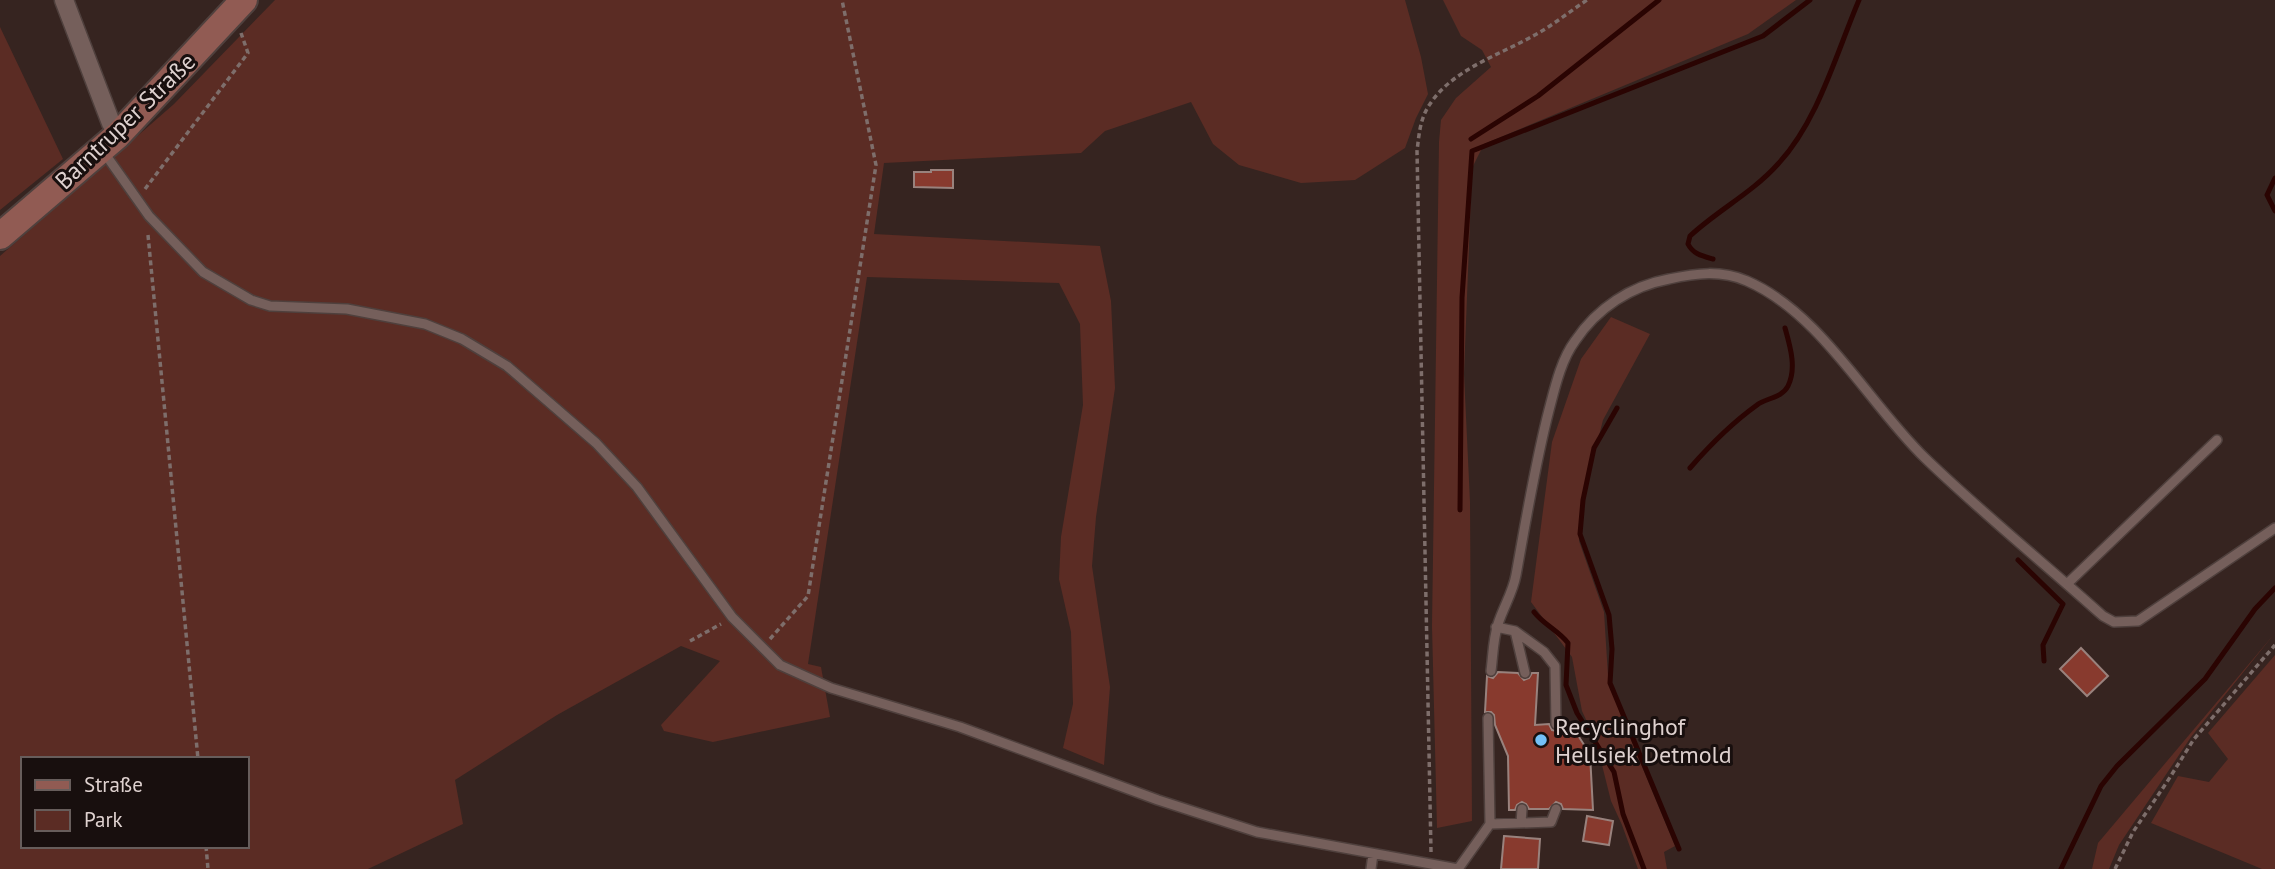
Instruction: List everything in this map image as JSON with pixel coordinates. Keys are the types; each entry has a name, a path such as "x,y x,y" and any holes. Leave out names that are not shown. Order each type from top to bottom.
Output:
{"main road":[{"name":"Barntruper Straße","path":"0,236 110,143 239,6"}],"street":[{"path":"64,0 111,123 110,143"}],"lane":[{"path":"110,143 149,216 203,272 251,300 270,306 347,309 425,324 462,339 507,366 596,443 637,487 732,617 762,649 780,665 831,688 960,727 1158,800 1257,832 1458,869 1490,824 1488,718"},
{"path":"1491,671 1496,627 1515,583 1540,447 1556,383 1573,342 1595,317 1618,298 1650,283 1714,272 1747,281 1797,315 1843,360 1895,426 1925,458 2103,616 2114,622 2138,621 2275,528"},
{"path":"2067,584 2217,440"},
{"path":"1496,627 1514,632 1544,652 1555,666 1556,724"},
{"path":"1514,632 1525,673"},
{"path":"1490,824 1551,822 1556,808"},
{"path":"1521,823 1522,809"},
{"path":"1371,869 1373,854"}],"path":[{"path":"762,649 807,596 876,165 842,0"},
{"path":"1432,865 1422,440 1417,150 1419,132 1429,104 1441,90 1475,66 1536,35 1587,0"},
{"path":"138,199 248,53 239,6"},
{"path":"147,232 198,757"},
{"path":"690,641 732,617"},
{"path":"2115,869 2133,832 2194,739 2275,645"},
{"path":"206,848 208,869"}],"green space":[{"path":"275,0 1405,0 1428,94 1405,148 1355,180 1301,183 1239,165 1213,144 1191,102 1105,131 1081,153 884,163 874,234 1100,246 1111,301 1115,388 1096,517 1092,566 1110,687 1104,765 1063,748 1073,704 1071,632 1059,579 1061,537 1083,405 1080,324 1059,283 867,277 808,664 821,667 830,717 713,742 664,731 661,725 720,661 681,646 557,715 455,780 463,824 368,869 0,869 0,256 174,104"},
{"path":"1443,0 1796,0 1748,34 1484,144 1472,168 1464,374 1470,502 1472,821 1437,828 1432,626 1439,142 1441,120 1456,98 1491,67 1482,50 1461,36"},
{"path":"0,27 63,159 0,210"},
{"path":"1611,317 1650,334 1603,420 1580,511 1579,541 1604,612 1608,676 1621,716 1675,846 1664,852 1667,869 1638,869 1611,801 1596,741 1582,711 1572,657 1531,602 1552,442 1581,359"},
{"path":"2275,633 2191,737 2119,845 2109,869 2092,869 2098,843"},
{"path":"2275,655 2275,869 2262,869 2151,823 2178,776 2209,782 2228,759 2208,733"}],"building":[{"path":"953,170 953,188 914,187 914,172"},
{"path":"2081,648 2108,676 2087,696 2060,669"},
{"name":"Recyclinghof Hellsiek Detmold","path":"1498,672 1518,673 1524,680 1532,673 1538,673 1535,725 1549,724 1552,730 1557,731 1563,724 1570,723 1590,754 1593,810 1563,809 1561,804 1556,802 1549,809 1529,809 1522,802 1515,810 1509,810 1508,756 1495,725 1494,715 1485,712 1487,676 1493,678"},
{"path":"1587,816 1613,821 1609,845 1583,841"},
{"path":"1504,836 1540,839 1538,869 1501,869"}],"waterway":[{"path":"1471,139 1538,96 1659,0"},
{"path":"1460,510 1462,298 1472,151 1763,36 1810,0"},
{"path":"1713,259 1692,250 1688,244 1690,236 1757,184 1792,147 1825,86 1859,0"},
{"path":"2275,178 2267,195 2275,211"},
{"path":"1690,468 1739,419 1788,386 1792,364 1785,328"},
{"path":"1617,408 1594,448 1583,500 1580,534 1609,615 1612,649 1610,683 1679,849"},
{"path":"2018,560 2063,604 2043,645 2044,661"},
{"path":"2061,869 2101,786 2117,766 2205,679 2255,609 2275,588"},
{"path":"1534,612 1568,643 1566,685 1577,713 1614,772 1623,814 1644,869"}],"place":[{"name":"Recyclinghof Hellsiek Detmold","path":"1541,740"}]}
